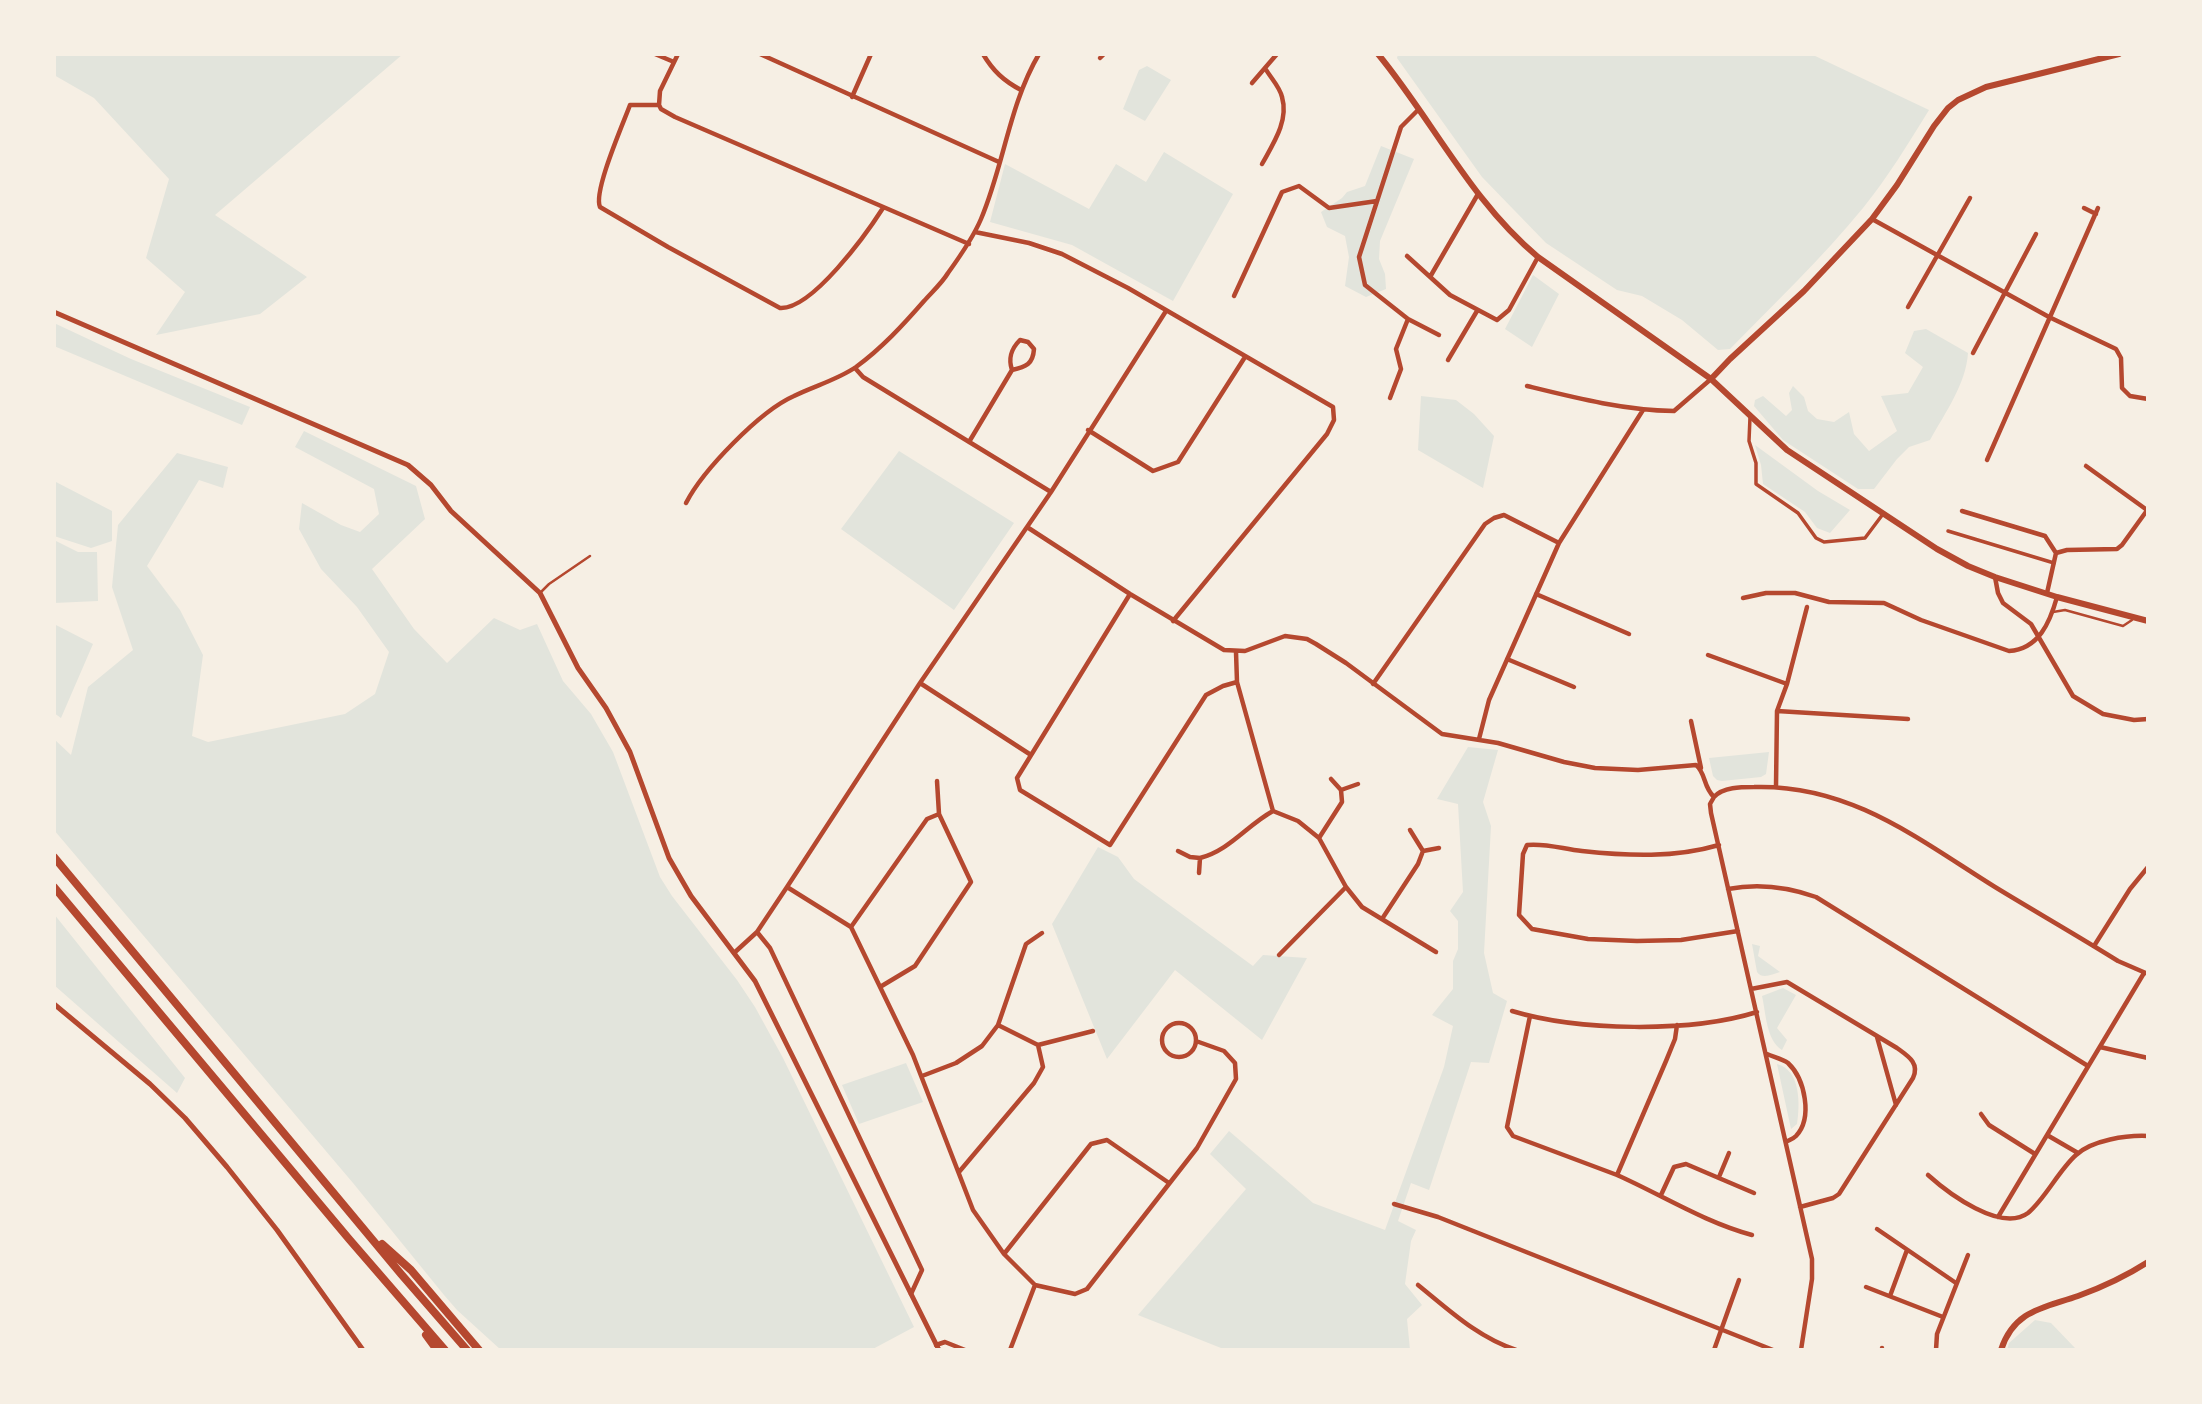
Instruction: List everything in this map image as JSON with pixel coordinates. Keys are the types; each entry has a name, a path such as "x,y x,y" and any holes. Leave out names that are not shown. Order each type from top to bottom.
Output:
{"highway":[{"path":"54,857 467,1350"},
{"path":"54,887 445,1350"},
{"path":"364,1228 411,1270 479,1350"},
{"path":"382,1277 437,1350"}],"main road":[{"path":"1379,54 1478,194 1504,225 1538,257 1711,379 1787,450 1937,549 1968,566 2057,597 2148,621"},
{"path":"1711,379 1804,291 1871,219 1897,185 1934,126 1958,100 1986,87 2119,54"},
{"path":"2001,1350 2012,1329 2031,1311 2114,1282 2148,1262"}],"street":[{"path":"655,54 674,62"},
{"path":"678,54 660,91 661,109 969,244"},
{"path":"760,54 999,162"},
{"path":"852,97 871,54"},
{"path":"983,54 1004,81 1021,90"},
{"path":"687,503 693,489 751,425 792,396 820,386 855,368 888,341 948,273 969,244 982,216 1021,90 1039,54"},
{"path":"1252,83 1277,54"},
{"path":"1262,164 1283,121 1282,95 1265,68"},
{"path":"659,105 630,105 601,185 598,201 600,207 780,308 790,307 830,277 855,249 884,208"},
{"path":"1418,110 1401,127 1359,257 1365,285 1408,320 1439,335"},
{"path":"1234,296 1282,192 1299,186 1329,208 1377,201"},
{"path":"1430,278 1478,194"},
{"path":"1908,307 1970,198"},
{"path":"1987,460 2097,211 2084,208"},
{"path":"1871,219 2049,317 2116,349 2121,358 2121,380 2125,392 2130,396 2148,399"},
{"path":"975,232 1029,243 1062,254 1128,288 1333,407 1334,420 1327,434 1173,621"},
{"path":"1973,352 2036,234"},
{"path":"1407,256 1450,295 1493,320 1502,318 1509,310 1538,257"},
{"path":"734,953 757,932 920,683 1051,492 1166,311"},
{"path":"1448,360 1477,311"},
{"path":"54,312 408,465 431,485 451,511 540,593 578,668 606,708 630,752 669,858 691,895 755,981 937,1347 945,1342 965,1350"},
{"path":"1390,398 1401,369 1396,349 1408,320"},
{"path":"969,442 1012,370 1010,356 1016,344 1020,340 1028,342 1034,349 1034,359 1027,366 1012,370"},
{"path":"1088,430 1153,471 1178,463 1245,357"},
{"path":"855,368 863,377 1051,492"},
{"path":"1527,386 1597,403 1643,410 1674,411 1711,379"},
{"path":"1479,739 1489,699 1559,543 1643,410"},
{"path":"1750,417 1749,441 1756,463 1756,484 1798,513 1816,538 1824,542 1864,538 1883,514"},
{"path":"2056,553 2117,549 2147,509 2086,466"},
{"path":"1962,511 2045,536 2056,553 2047,593"},
{"path":"1373,684 1485,524 1493,517 1504,515 1559,543"},
{"path":"1027,527 1173,621 1224,650 1245,651 1285,636 1307,639 1324,648 1441,734 1479,739 1595,768 1638,770 1693,764 1702,771"},
{"path":"1948,531 2054,563"},
{"path":"1995,576 2003,603 2031,624 2073,696 2103,714 2134,720 2148,719"},
{"path":"1743,598 1766,593 1794,593 1829,602 1884,603 1921,620 2010,652 2040,637 2053,612 2057,597"},
{"path":"1130,594 1017,778 1020,790 1110,845 1206,695 1237,682"},
{"path":"1536,594 1629,634"},
{"path":"1776,786 1777,711 1787,684 1807,607"},
{"path":"1236,652 1237,682 1273,811"},
{"path":"1708,655 1787,684"},
{"path":"1507,659 1574,687"},
{"path":"920,683 1031,755"},
{"path":"1777,711 1908,719"},
{"path":"1691,721 1707,790 1714,796"},
{"path":"1319,838 1342,802 1341,790 1331,779"},
{"path":"880,987 915,966 971,882 939,814 937,781"},
{"path":"1341,790 1358,783"},
{"path":"1801,1350 1812,1279 1812,1259 1711,813 1710,804 1714,796 1733,789 1776,786 1810,791 1851,803 1894,824 2118,961 2146,973 1998,1217"},
{"path":"1273,811 1298,821 1319,838 1346,887 1362,907 1436,952"},
{"path":"1178,851 1200,858 1223,849 1255,821 1273,811"},
{"path":"851,927 926,819 939,814"},
{"path":"1410,830 1423,851"},
{"path":"1720,845 1684,852 1637,856 1539,844 1527,845 1523,854 1519,915 1532,929 1588,939 1637,942 1681,940 1738,931"},
{"path":"1423,851 1439,848"},
{"path":"1382,919 1418,864 1423,851"},
{"path":"1199,873 1200,858"},
{"path":"2094,946 2130,889 2148,867"},
{"path":"1728,889 1765,886 1789,889 1816,897 2088,1066"},
{"path":"787,887 851,927 922,1076 973,1210 1004,1254 1035,1284 1075,1294 1087,1289 1197,1148 1236,1079 1235,1063 1224,1051 1196,1041"},
{"path":"1279,955 1346,887"},
{"path":"757,932 770,948 922,1270 911,1294"},
{"path":"922,1076 957,1063 982,1046 998,1025 1026,944 1042,933"},
{"path":"1751,989 1787,982 1877,1036 1914,1062 1915,1073 1839,1194 1800,1207"},
{"path":"54,1004 150,1084 185,1118 285,1240 363,1350"},
{"path":"1512,1011 1530,1016 1605,1025 1677,1025 1756,1012"},
{"path":"1530,1016 1507,1127 1513,1136 1617,1175 1661,1195 1673,1204 1752,1235"},
{"path":"1179,1023 1194,1032 1196,1041 1194,1049 1187,1056 1178,1058 1164,1049 1161,1040 1170,1025 1179,1023"},
{"path":"998,1025 1038,1045 1093,1031"},
{"path":"1617,1175 1675,1039 1677,1025"},
{"path":"1877,1036 1896,1105"},
{"path":"959,1172 1034,1083 1043,1066 1038,1045"},
{"path":"2100,1047 2148,1058"},
{"path":"1767,1054 1787,1062 1805,1093 1806,1107 1802,1125 1797,1136 1786,1142"},
{"path":"1982,1114 1989,1125 2035,1154"},
{"path":"2047,1135 2078,1153"},
{"path":"1928,1175 1983,1213 2008,1219 2028,1213 2078,1153 2111,1138 2126,1135 2148,1136"},
{"path":"1004,1254 1091,1144 1107,1140 1169,1183"},
{"path":"1720,1177 1729,1153"},
{"path":"1661,1195 1674,1167 1686,1164 1754,1193"},
{"path":"1394,1204 1438,1217 1773,1350"},
{"path":"1877,1229 1956,1283"},
{"path":"1890,1296 1907,1250"},
{"path":"1936,1350 1937,1334 1968,1255"},
{"path":"1714,1350 1739,1280"},
{"path":"1010,1350 1035,1284"},
{"path":"1418,1284 1454,1316 1496,1343 1516,1350"},
{"path":"1866,1287 1943,1317"}],"lane":[{"path":"540,593 590,556"},
{"path":"2053,612 2065,610 2123,626 2135,617"}],"shaded area":[{"path":"54,54 403,54 215,215 307,277 260,314 156,335 185,292 146,258 169,179 94,98 54,75"},
{"path":"1398,54 1811,54 1929,110 1898,160 1847,227 1730,349 1718,350 1682,320 1642,296 1617,290 1546,243 1482,177 1397,58"},
{"path":"1147,66 1171,80 1145,121 1123,109 1139,70"},
{"path":"1381,146 1414,159 1380,241 1379,259 1385,274 1386,289 1366,297 1345,286 1349,257 1345,236 1327,227 1321,212 1347,192 1365,186"},
{"path":"1164,152 1233,194 1173,301 1072,245 990,222 1005,164 1089,209 1116,164 1146,182"},
{"path":"1533,275 1559,294 1532,347 1505,329"},
{"path":"54,323 131,359 250,407 242,425 54,346"},
{"path":"1926,329 1968,353 1963,376 1930,440 1909,447 1874,489 1858,489 1783,440 1754,406 1755,400 1763,396 1786,416 1792,410 1789,393 1793,386 1804,397 1808,411 1817,419 1834,422 1849,412 1854,434 1869,451 1897,431 1881,396 1908,393 1923,367 1905,353 1914,331"},
{"path":"1421,396 1456,400 1474,414 1494,436 1483,488 1418,450"},
{"path":"304,431 416,486 425,519 372,569 414,629 447,663 494,618 520,630 537,624 563,681 591,714 613,752 660,877 737,980 783,1058 914,1327 871,1350 501,1350 444,1295 353,1183 54,830 54,739 71,755 88,687 133,650 112,587 118,525 177,453 228,467 223,488 199,480 147,566 180,610 203,655 192,736 208,742 345,714 375,694 389,652 357,607 321,569 299,529 302,503 341,525 360,532 379,514 374,489 295,447"},
{"path":"1755,445 1818,491 1850,510 1830,533 1817,528 1805,512 1763,484"},
{"path":"899,451 1014,523 954,610 841,529"},
{"path":"54,481 112,511 112,541 91,548 54,536"},
{"path":"54,540 78,552 97,552 98,601 54,603"},
{"path":"54,624 93,644 61,718 54,713"},
{"path":"1468,747 1498,750 1483,802 1491,826 1484,953 1493,993 1507,1001 1489,1063 1471,1062 1429,1190 1411,1183 1398,1221 1416,1230 1411,1241 1405,1284 1422,1305 1407,1319 1410,1350 1226,1350 1138,1315 1246,1189 1210,1154 1229,1131 1313,1203 1385,1230 1444,1067 1453,1026 1432,1015 1453,989 1453,961 1458,949 1458,921 1450,911 1463,892 1458,804 1437,799"},
{"path":"1769,752 1766,774 1761,777 1722,781 1713,776 1709,758"},
{"path":"1098,847 1118,857 1134,879 1253,966 1263,955 1307,958 1262,1040 1175,970 1107,1059 1052,924"},
{"path":"54,914 185,1078 177,1093 54,985"},
{"path":"1752,944 1760,946 1758,956 1780,972 1765,976 1757,972"},
{"path":"1783,988 1796,995 1777,1028 1787,1040 1782,1050 1770,1033 1762,996"},
{"path":"906,1063 923,1102 859,1124 842,1085"},
{"path":"1777,1064 1791,1073 1797,1089 1797,1124 1791,1129"},
{"path":"2035,1320 2051,1323 2075,1348 2083,1350 2007,1350 2009,1343"}]}
